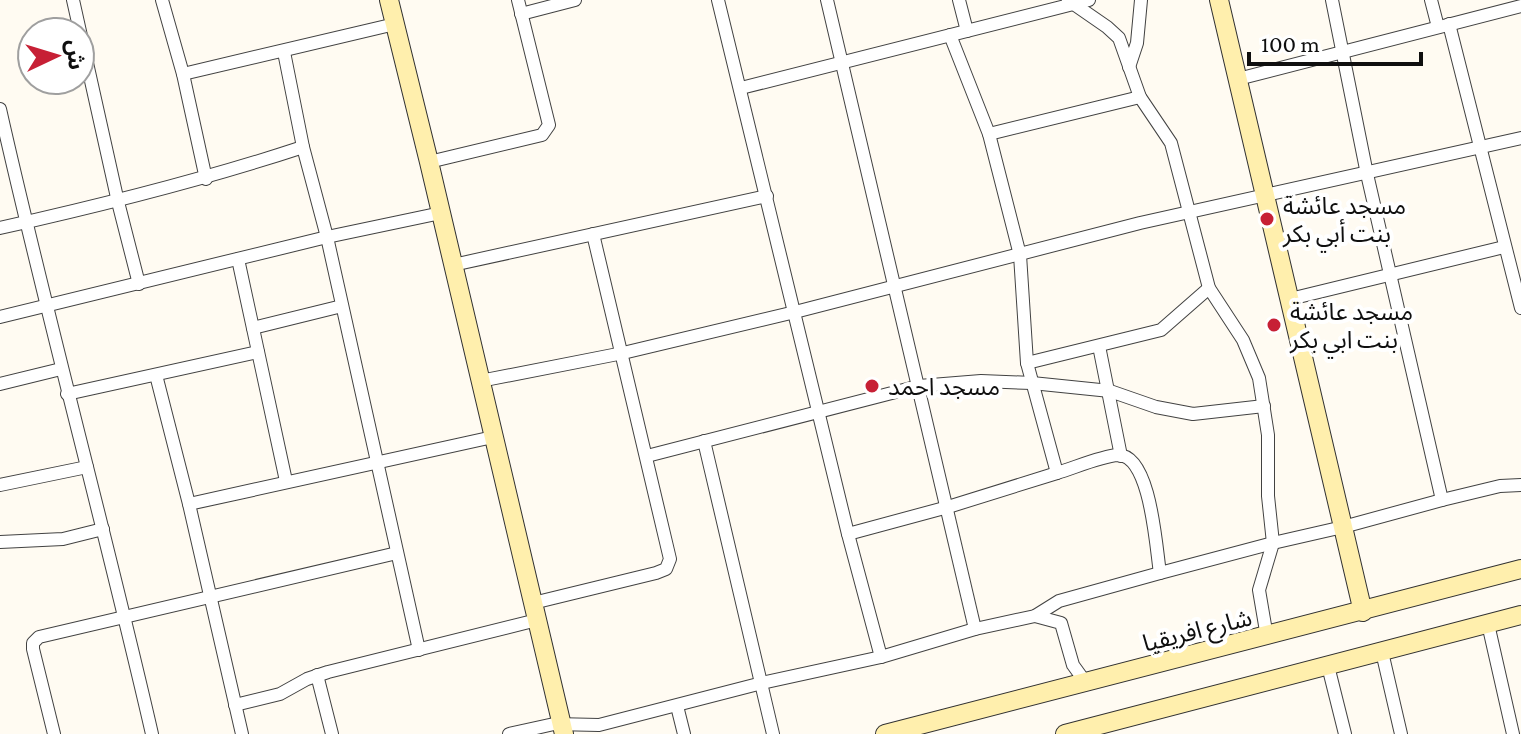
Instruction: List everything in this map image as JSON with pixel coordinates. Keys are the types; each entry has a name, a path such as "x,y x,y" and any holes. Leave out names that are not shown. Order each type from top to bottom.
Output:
{"street":[{"path":"73,0 139,284"},
{"path":"162,0 183,74 206,179"},
{"path":"389,0 563,729"},
{"path":"429,162 542,135 547,131 549,125 518,0"},
{"path":"521,14 575,0"},
{"path":"718,0 817,411 881,657"},
{"path":"827,0 975,629"},
{"path":"959,0 967,31"},
{"path":"741,88 1069,2 1089,0"},
{"path":"1129,67 1137,43 1141,0"},
{"path":"1219,0 1363,612"},
{"path":"1332,0 1389,275 1442,500"},
{"path":"1431,0 1443,26 1480,148 1504,247 1515,263 1521,308"},
{"path":"1069,2 1119,38 1140,97 1171,143 1209,288 1252,357 1264,406 1273,543 1259,590 1267,637"},
{"path":"1238,79 1443,26 1505,5 1521,6"},
{"path":"183,74 395,24"},
{"path":"950,35 989,134 1020,255 1027,363 1057,473"},
{"path":"284,52 419,650"},
{"path":"989,134 1140,97"},
{"path":"0,109 152,734"},
{"path":"480,381 623,353 1140,223 1521,138"},
{"path":"0,228 206,179 303,147"},
{"path":"453,265 767,196"},
{"path":"0,317 327,237 441,213"},
{"path":"235,705 280,694 317,675 419,650 666,569 669,550 593,234"},
{"path":"1290,299 1504,247"},
{"path":"238,259 286,481"},
{"path":"1027,363 1161,330 1209,288"},
{"path":"253,328 342,306"},
{"path":"1099,346 1121,456"},
{"path":"67,394 258,352"},
{"path":"0,384 61,369"},
{"path":"156,375 242,734"},
{"path":"647,456 919,386 981,381 1032,383 1110,391 1156,407 1193,414 1264,406"},
{"path":"189,504 493,437"},
{"path":"704,441 773,734"},
{"path":"848,534 1121,456 1135,465 1145,483 1160,573"},
{"path":"0,485 87,467"},
{"path":"509,734 549,724 563,729 599,725 762,683 881,657 975,629 1035,616 1059,601 1160,573 1442,500 1500,486 1521,485"},
{"path":"0,542 63,539 103,529"},
{"path":"53,734 33,643 39,637 397,553"},
{"name":"شارع افريقيا","path":"890,734 1521,569"},
{"path":"1065,734 1521,615"},
{"path":"1035,616 1061,623 1073,665 1086,683"},
{"path":"1488,624 1513,734"},
{"path":"1382,652 1401,734"},
{"path":"1328,666 1345,734"},
{"path":"317,675 332,734"},
{"path":"677,706 684,734"},
{"path":"951,734 960,715"}],"place":[{"name":"مسجد عائشة بنت أبي بكر","path":"1267,219"},
{"name":"مسجد عائشة بنت ابي بكر","path":"1274,325"},
{"name":"مسجد احمد","path":"872,386"}]}
